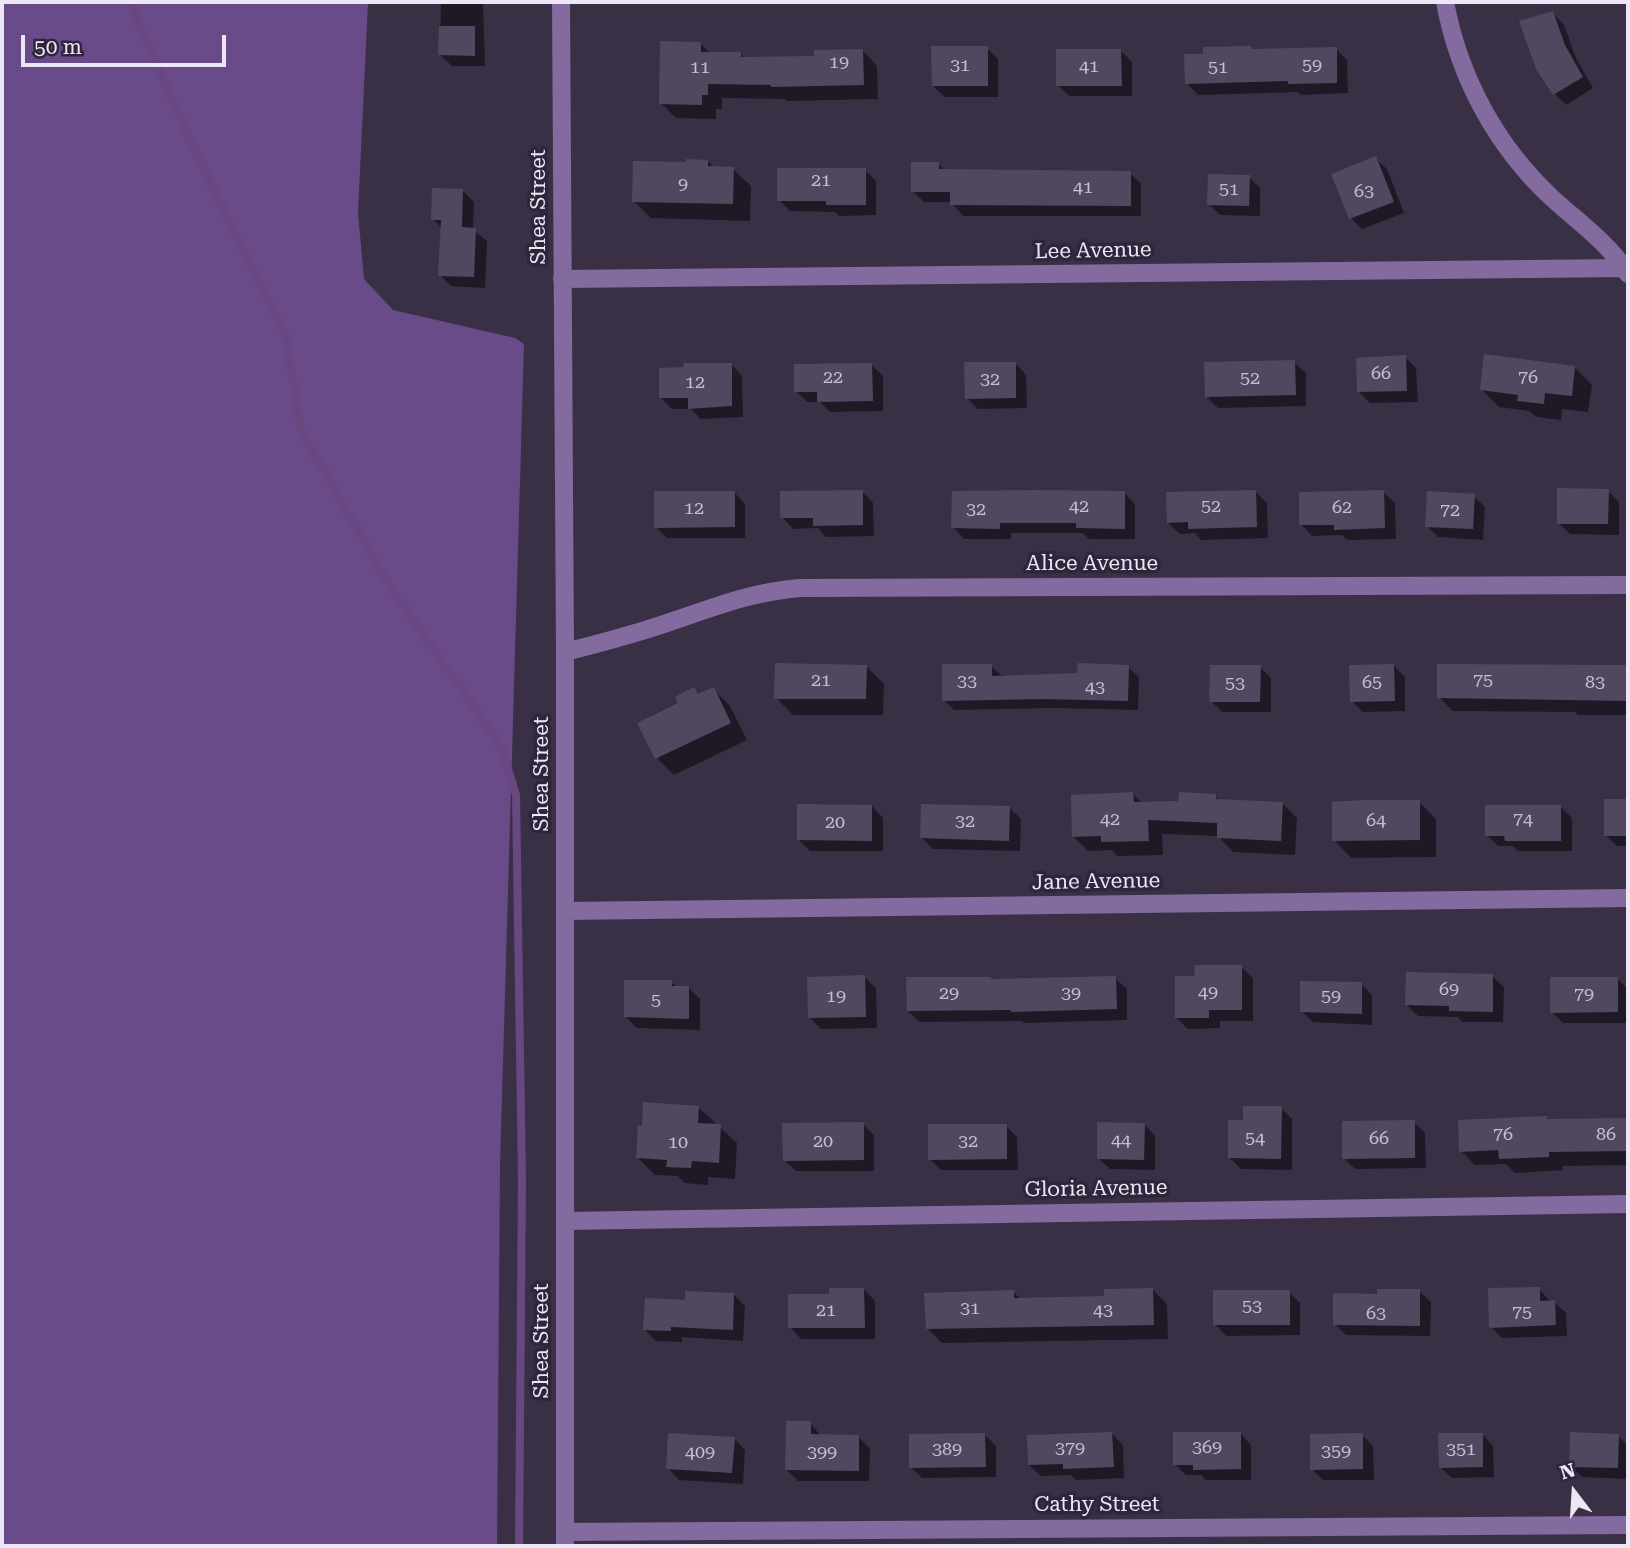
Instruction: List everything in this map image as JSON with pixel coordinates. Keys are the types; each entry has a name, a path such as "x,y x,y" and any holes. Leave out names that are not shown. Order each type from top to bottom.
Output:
{"street":[{"name":"Shea Street","path":"561,2 565,652 565,1539"},
{"path":"1446,2 1468,78 1504,143 1550,195 1602,243 1626,271"},
{"name":"Lee Avenue","path":"562,279 1626,271"},
{"name":"Alice Avenue","path":"565,652 637,633 744,596 770,590 800,588 1628,585"},
{"name":"Jane Avenue","path":"565,911 1628,898"},
{"name":"Gloria Avenue","path":"565,1221 1628,1204"},
{"name":"Cathy Street","path":"565,1539 1051,1537 1628,1525"}],"shaded area":[{"path":"2,2 368,2 358,213 364,279 393,310 515,338 524,344 500,1164 497,1546 2,1546"}],"building":[{"path":"1553,11 1565,45 1583,77 1553,95 1536,69 1519,21"},
{"path":"439,26 475,26 475,56 438,55"},
{"path":"660,41 701,42 701,52 741,52 741,57 814,56 814,50 863,49 864,85 771,87 708,84 708,95 702,95 702,105 659,104"},
{"path":"931,46 988,46 988,86 932,86"},
{"path":"1251,46 1251,49 1337,47 1337,83 1288,84 1288,81 1185,84 1184,54 1203,54 1203,47"},
{"path":"1056,49 1121,49 1122,86 1056,86"},
{"path":"1376,156 1394,202 1349,219 1331,174"},
{"path":"686,159 708,160 708,166 734,167 733,204 632,202 633,161 686,162"},
{"path":"911,162 939,162 939,169 1131,171 1131,206 950,205 950,192 911,192"},
{"path":"777,168 866,168 866,205 826,205 826,201 777,201"},
{"path":"1208,174 1250,175 1249,206 1207,205"},
{"path":"432,188 463,189 462,227 476,228 474,277 438,276 441,220 431,220"},
{"path":"1484,354 1575,366 1572,396 1545,393 1544,404 1517,401 1518,395 1480,390"},
{"path":"1406,355 1407,391 1357,392 1356,358"},
{"path":"1295,360 1296,395 1205,397 1204,362"},
{"path":"964,362 1016,362 1016,398 965,399"},
{"path":"683,363 732,363 732,406 688,409 688,398 659,398 659,368 684,367"},
{"path":"872,363 873,401 817,402 817,392 794,392 794,364"},
{"path":"1557,488 1609,489 1608,524 1557,524"},
{"path":"863,490 863,525 813,526 813,518 780,518 780,491"},
{"path":"1256,490 1257,527 1188,529 1188,522 1167,523 1166,492"},
{"path":"1384,490 1385,528 1334,530 1334,525 1299,525 1299,492"},
{"path":"654,491 735,491 735,527 654,528"},
{"path":"952,491 1125,491 1125,529 1076,528 1076,523 1000,523 1000,529 951,528"},
{"path":"1427,491 1475,494 1473,529 1425,527"},
{"path":"775,663 867,665 866,699 774,699"},
{"path":"1078,663 1129,665 1128,701 942,701 942,664 992,664 992,676 1077,673"},
{"path":"1394,664 1395,701 1350,702 1349,665"},
{"path":"1437,664 1628,665 1628,701 1437,698"},
{"path":"1210,665 1261,665 1260,702 1209,702"},
{"path":"694,687 698,694 714,687 731,723 655,759 637,723 678,703 675,697"},
{"path":"1133,792 1134,802 1178,801 1179,792 1216,794 1216,799 1283,802 1281,841 1217,838 1217,823 1148,820 1149,841 1101,842 1101,836 1072,837 1071,795"},
{"path":"1604,799 1628,799 1628,836 1604,836"},
{"path":"1420,800 1420,840 1332,841 1332,802"},
{"path":"797,804 872,805 872,841 797,840"},
{"path":"921,804 1010,806 1009,841 920,838"},
{"path":"1485,805 1561,805 1561,841 1505,841 1504,836 1485,836"},
{"path":"1195,965 1242,965 1242,1010 1209,1010 1209,1018 1175,1018 1175,976 1194,976"},
{"path":"1406,972 1493,974 1493,1012 1449,1011 1449,1006 1405,1005"},
{"path":"865,975 866,1017 808,1018 807,977"},
{"path":"1116,976 1117,1009 907,1011 906,977 991,979"},
{"path":"1550,977 1618,977 1618,1012 1550,1013"},
{"path":"624,980 672,980 672,986 689,986 689,1019 624,1017"},
{"path":"1300,981 1362,982 1362,1014 1300,1012"},
{"path":"643,1102 699,1106 698,1123 721,1124 719,1163 692,1161 691,1168 666,1167 667,1160 636,1158 638,1125 642,1126"},
{"path":"1243,1106 1282,1106 1281,1159 1228,1158 1228,1120 1243,1120"},
{"path":"1547,1116 1547,1119 1628,1118 1628,1151 1549,1152 1549,1157 1499,1159 1498,1150 1459,1152 1458,1120"},
{"path":"1415,1120 1415,1158 1342,1159 1342,1121"},
{"path":"864,1122 864,1160 783,1161 782,1123"},
{"path":"1097,1122 1145,1123 1144,1160 1097,1159"},
{"path":"928,1124 1007,1124 1007,1159 928,1160"},
{"path":"1540,1287 1540,1301 1555,1300 1556,1325 1489,1328 1488,1288"},
{"path":"829,1288 864,1288 865,1328 788,1328 788,1294 829,1294"},
{"path":"1153,1288 1154,1325 926,1329 924,1293 1014,1290 1014,1298 1104,1296 1104,1289"},
{"path":"1377,1289 1420,1289 1420,1326 1333,1325 1333,1293 1377,1294"},
{"path":"1213,1290 1290,1290 1290,1325 1213,1325"},
{"path":"685,1291 734,1293 733,1330 671,1327 671,1331 643,1330 645,1298 685,1300"},
{"path":"786,1421 811,1421 811,1434 859,1435 859,1471 785,1470"},
{"path":"1112,1432 1114,1467 1063,1469 1063,1464 1028,1465 1027,1435"},
{"path":"1173,1432 1241,1432 1241,1469 1193,1470 1193,1465 1173,1465"},
{"path":"1570,1432 1619,1434 1618,1468 1569,1467"},
{"path":"668,1433 735,1437 732,1473 666,1469"},
{"path":"985,1433 986,1467 909,1468 909,1434"},
{"path":"1363,1433 1363,1469 1310,1470 1310,1434"},
{"path":"1438,1433 1483,1433 1483,1467 1439,1468"}],"waterway":[{"path":"130,2 182,123 286,338 301,430 388,584 501,746 516,795 522,1180 519,1546"}]}
